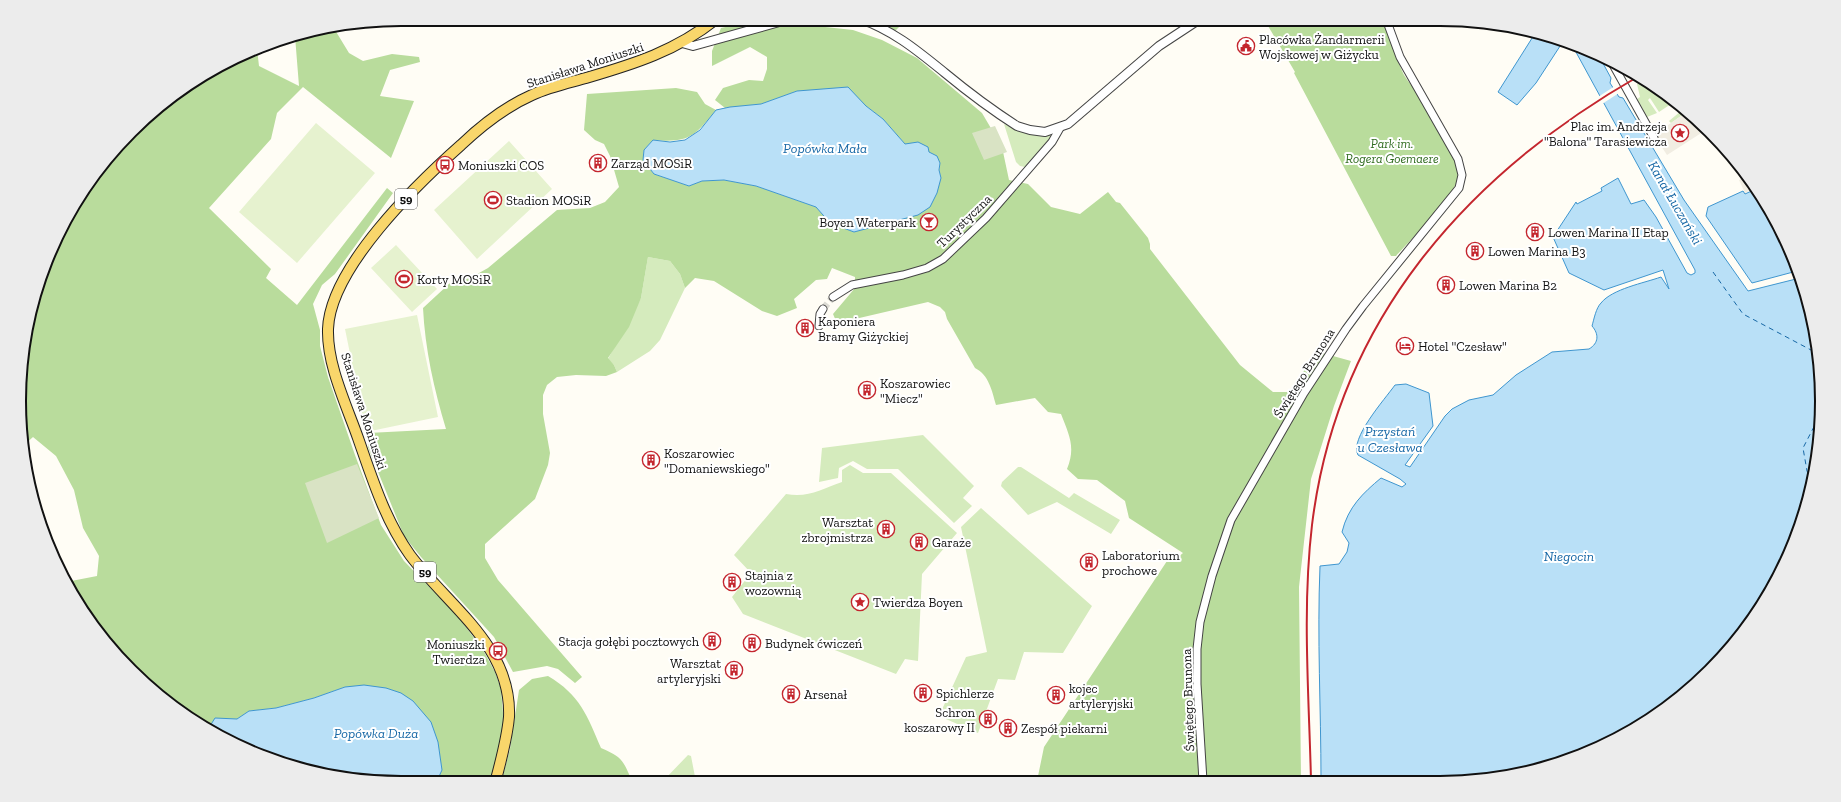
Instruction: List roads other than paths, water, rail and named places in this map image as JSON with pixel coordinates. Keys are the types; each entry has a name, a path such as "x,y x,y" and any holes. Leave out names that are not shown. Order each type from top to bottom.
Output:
{"main road":[{"name":"59","path":"682,43 706,26"},
{"name":"Stanisława Moniuszki","path":"497,776 504,748 509,703 502,675 495,658 480,634 411,557 386,514 371,475 333,363 328,329 334,301 341,283 352,266 392,214 444,160 486,123 506,109 533,94 638,62 682,43"}],"street":[{"name":"Stanisława Moniuszki","path":"682,43 692,46 765,26"},
{"path":"876,26 913,48 1017,126 1038,132 1046,132 1068,124 1158,46 1189,26"},
{"name":"Świętego Brunona","path":"1203,776 1197,684 1197,649 1200,622 1212,576 1231,520 1304,393 1346,329 1363,306 1446,206 1461,184 1462,175 1458,159 1400,57 1389,26"},
{"path":"1616,70 1654,138"},
{"name":"Turystyczna","path":"833,297 852,285 903,275 927,268 942,258 986,218 1052,142 1060,128"},
{"path":"818,326 820,314 823,309"}],"water":[{"path":"1532,38 1560,46 1536,83 1517,105 1498,92"},
{"name":"Niegocin","path":"1576,52 1603,64 1611,78 1610,83 1619,97 1623,98 1684,200 1748,291 1795,279 1808,328 1812,352 1815,401 1812,450 1808,474 1795,522 1776,567 1765,588 1738,629 1705,666 1687,683 1668,699 1628,726 1561,756 1513,769 1489,773 1440,776 1321,776 1319,647 1320,566 1339,564 1347,552 1349,543 1342,532 1345,523 1352,508 1368,489 1381,478 1402,487 1406,484 1358,455 1357,448 1359,439 1369,419 1395,385 1406,384 1429,393 1433,426 1405,465 1410,467 1445,416 1452,409 1469,400 1493,395 1516,375 1552,352 1589,349 1592,347 1597,338 1596,332 1592,326 1594,317 1599,305 1606,298 1620,290 1661,277 1669,289 1663,270 1604,290 1569,273 1553,237 1576,202 1577,204 1602,191 1601,188 1618,178 1631,204 1644,200 1656,217 1687,273 1691,275 1695,273 1695,270"},
{"name":"Popówka Mała","path":"848,87 866,106 883,119 905,144 918,142 928,147 929,152 937,156 940,163 939,170 941,178 937,193 930,207 918,215 854,232 830,223 816,207 756,186 724,180 702,181 689,186 654,174 643,160 644,150 653,140 670,142 685,140 700,130 716,110 761,104 797,91"},
{"path":"1743,191 1745,194 1751,191 1765,214 1792,272 1752,283 1706,216 1708,207"},
{"name":"Popówka Duża","path":"364,685 386,688 401,693 413,701 431,722 438,742 442,770 439,776 376,775 328,769 280,756 257,747 211,725 215,718 237,719 249,711 276,708 314,698 345,687"}],"tunnel":[{"path":"823,309 833,297"}],"railway":[{"path":"1311,776 1307,588 1312,525 1326,451 1349,383 1381,319 1420,261 1466,208 1518,159 1576,115 1633,79"}],"place":[{"name":"Placówka Żandarmerii Wojskowej w Giżycku","path":"1246,46"},
{"name":"Plac im. Andrzeja \"Balona\" Tarasiewicza","path":"1680,133"},
{"name":"Zarząd MOSiR","path":"598,163"},
{"name":"Moniuszki COS","path":"445,165"},
{"name":"Stadion MOSiR","path":"493,200"},
{"name":"Boyen Waterpark","path":"929,222"},
{"name":"Lowen Marina II Etap","path":"1535,232"},
{"name":"Lowen Marina B3","path":"1475,251"},
{"name":"Korty MOSiR","path":"404,279"},
{"name":"Lowen Marina B2","path":"1446,285"},
{"name":"Kaponiera Bramy Giżyckiej","path":"805,328"},
{"name":"Hotel \"Czesław\"","path":"1405,346"},
{"name":"Koszarowiec \"Miecz\"","path":"867,390"},
{"name":"Koszarowiec \"Domaniewskiego\"","path":"651,460"},
{"name":"Warsztat zbrojmistrza","path":"886,529"},
{"name":"Garaże","path":"919,542"},
{"name":"Laboratorium prochowe","path":"1089,562"},
{"name":"Stajnia z wozownią","path":"732,582"},
{"name":"Twierdza Boyen","path":"860,602"},
{"name":"Stacja gołębi pocztowych","path":"712,641"},
{"name":"Budynek ćwiczeń","path":"752,643"},
{"name":"Moniuszki Twierdza","path":"498,651"},
{"name":"Warsztat artyleryjski","path":"734,670"},
{"name":"Spichlerze","path":"923,693"},
{"name":"Arsenał","path":"791,694"},
{"name":"kojec artyleryjski","path":"1056,695"},
{"name":"Schron koszarowy II","path":"988,719"},
{"name":"Zespół piekarni","path":"1008,728"}],"park label":[{"name":"Park im. Rogera Goemaere","path":"1392,150"}],"water label":[{"name":"Kanał Łuczański","path":"1675,203"},
{"name":"Przystań u Czesława","path":"1390,440"}]}
